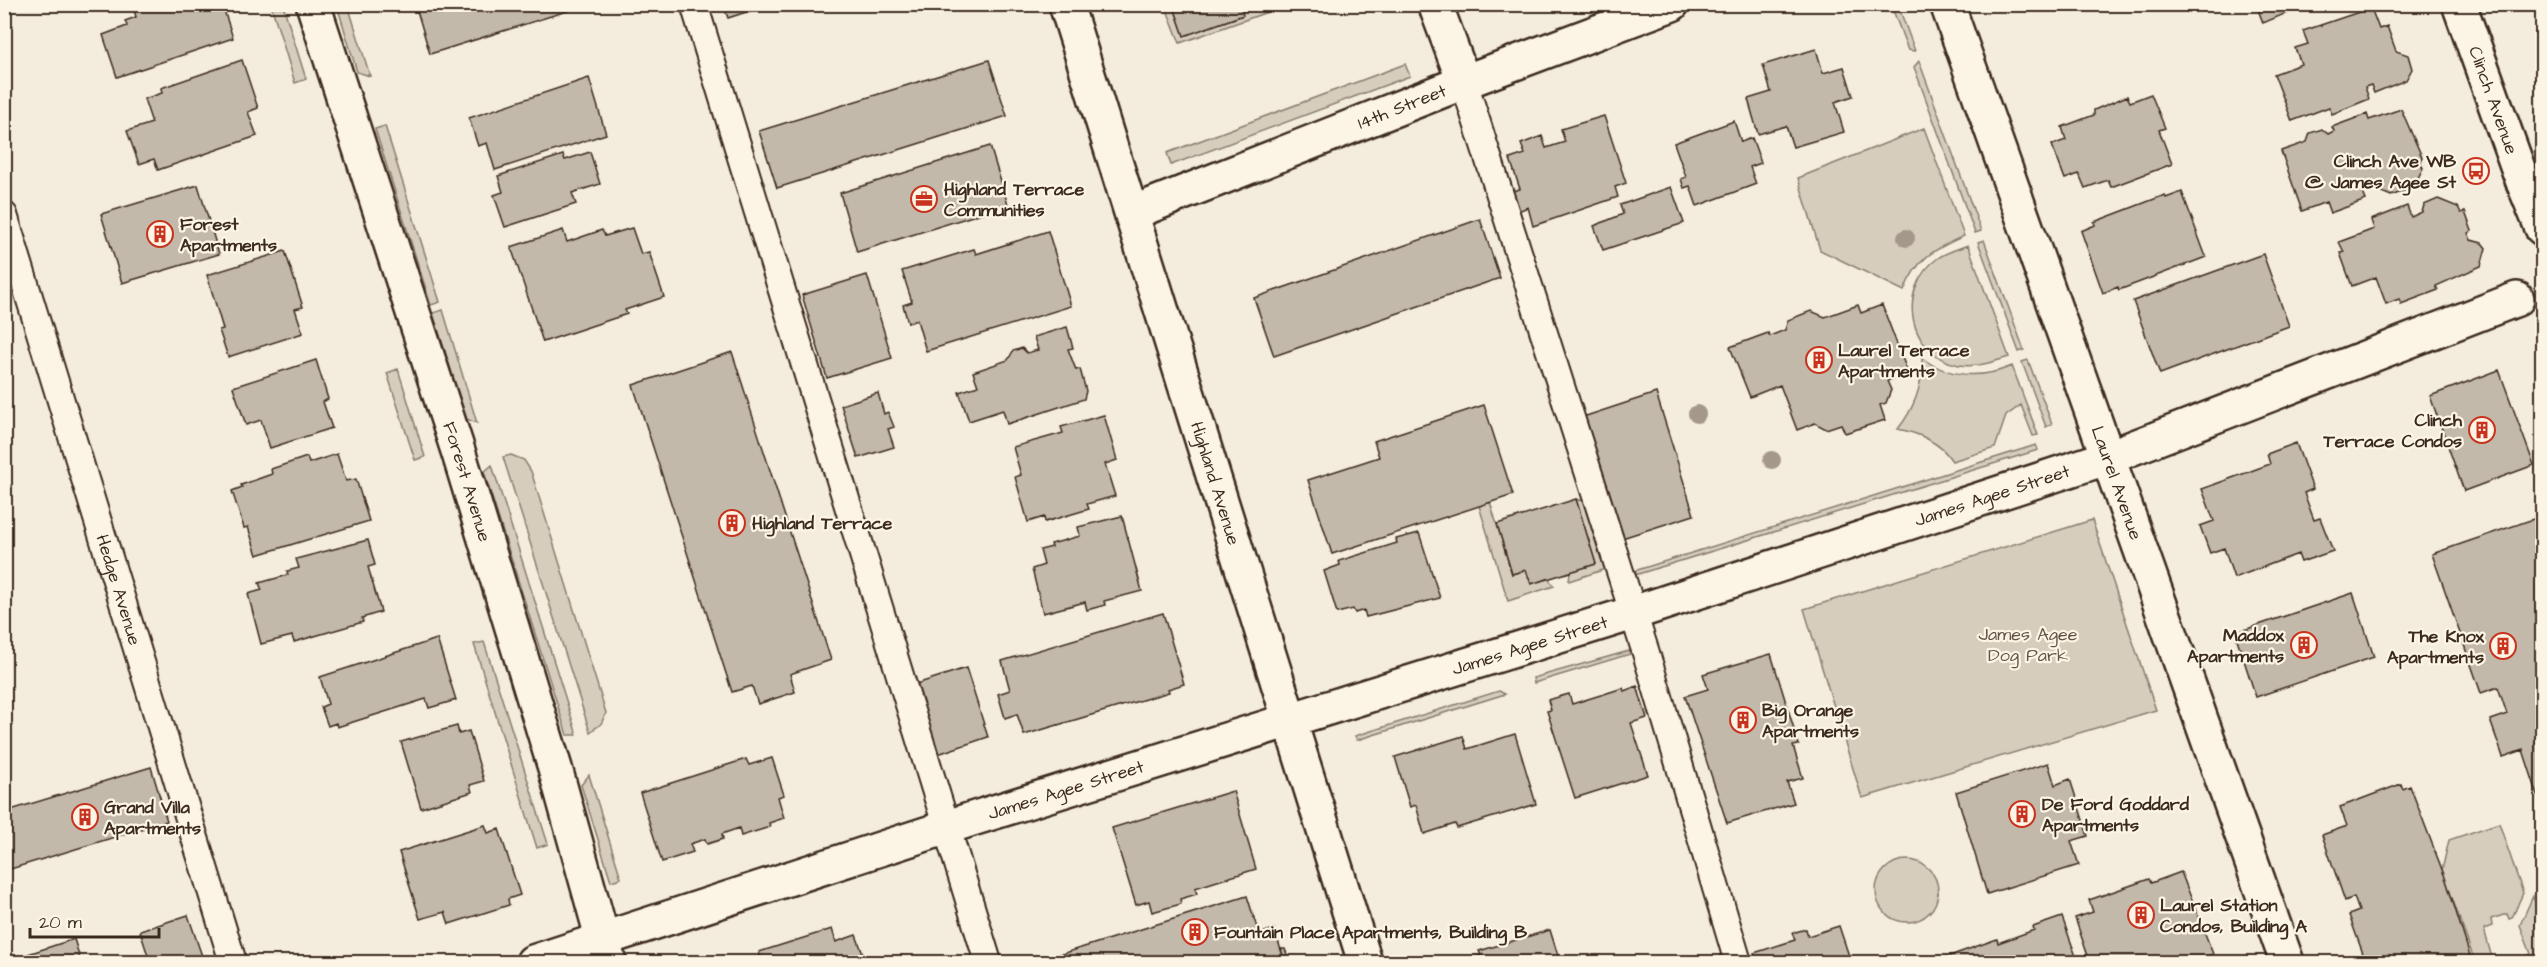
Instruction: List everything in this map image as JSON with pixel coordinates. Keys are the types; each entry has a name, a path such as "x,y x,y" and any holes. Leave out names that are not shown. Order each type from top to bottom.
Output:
{"street":[{"name":"Forest Avenue","path":"313,4 459,454 555,768 606,952"},
{"name":"Highland Avenue","path":"1066,4 1365,963"},
{"path":"1435,4 1464,82"},
{"name":"14th Street","path":"1132,213 1464,82 1672,4"},
{"name":"Laurel Avenue","path":"1947,4 2287,963"},
{"name":"Clinch Avenue","path":"2459,4 2523,182 2542,228"},
{"name":"James Agee Street","path":"533,963 606,952 947,827 1633,613 2109,457 2517,299"}],"lane":[{"path":"694,4 929,777 947,827 988,963"},
{"path":"1464,82 1633,613 1738,963"},
{"name":"Hedge Avenue","path":"4,215 234,963"}],"green space":[{"path":"271,5 283,5 306,79 295,83"},
{"path":"337,5 348,5 370,76 357,72"},
{"path":"1165,5 1173,5 1184,35 1242,16 1239,5 1287,5 1180,43"},
{"path":"1891,5 1898,5 1915,51 1908,50"},
{"path":"1919,61 1981,231 1975,233 1914,67"},
{"path":"1405,64 1410,76 1171,165 1167,153"},
{"path":"385,126 440,302 431,305 375,129"},
{"path":"1924,128 1964,236 1927,256 1914,271 1904,291 1820,250 1798,178"},
{"path":"1984,240 2024,350 2019,352 1978,242"},
{"path":"1968,245 2009,357 1972,366 1959,365 1941,359 1928,348 1918,335 1913,319 1912,302 1916,286 1925,271 1941,256"},
{"path":"443,310 477,423 466,419 433,313"},
{"path":"1922,358 1932,365 1954,373 1989,373 2012,366 2038,435 2033,436 2021,405 2006,416 1995,448 1952,461 1936,444 1914,433 1898,429 1909,413 1916,396 1921,377"},
{"path":"2028,360 2052,424 2046,427 2022,362"},
{"path":"398,369 425,457 415,460 387,373"},
{"path":"2036,445 2038,450 1635,575 1634,571"},
{"path":"511,455 524,460 531,471 606,713 601,724 590,732 503,457"},
{"path":"492,465 577,735 567,735 484,472"},
{"path":"1576,499 1587,502 1606,569 1569,581 1570,572 1596,564"},
{"path":"1490,502 1512,574 1526,570 1531,584 1548,578 1554,586 1508,601 1479,506"},
{"name":"James Agee Dog Park","path":"2092,520 2156,710 1862,798 1804,609"},
{"path":"484,642 548,844 537,848 474,644"},
{"path":"1629,651 1630,654 1534,683 1533,678"},
{"path":"1499,691 1505,694 1357,740 1355,736"},
{"path":"589,775 621,878 611,881 581,785"},
{"path":"2499,823 2523,893 2512,918 2509,919 2507,914 2491,919 2492,926 2484,929 2492,958 2490,962 2475,962 2442,870 2449,840"},
{"path":"1907,860 1924,865 1929,869 1933,874 1938,891 1933,908 1929,913 1924,917 1907,922 1890,917 1885,913 1881,908 1876,891 1881,874 1885,869 1890,865"},
{"path":"2533,896 2542,922 2542,962 2518,962 2517,960 2531,954 2520,925"}],"building":[{"path":"138,4 222,4 233,38 117,77 103,35 127,26 125,21 136,17 133,6"},
{"path":"415,4 589,4 430,54"},
{"path":"723,4 771,4 728,18"},
{"path":"1173,4 1239,4 1243,15 1184,36"},
{"path":"2256,4 2308,4 2263,23"},
{"path":"2371,8 2379,29 2387,26 2396,51 2408,55 2412,69 2406,80 2374,93 2371,85 2365,87 2369,99 2332,114 2329,107 2292,121 2274,74 2301,64 2295,48 2308,44 2303,31"},
{"path":"1816,49 1823,73 1844,67 1853,96 1835,102 1844,132 1793,147 1786,126 1758,134 1748,99 1771,92 1763,65"},
{"path":"242,60 258,108 248,112 257,136 158,170 154,159 139,164 127,131 152,123 144,99 162,93 161,88"},
{"path":"989,60 1007,116 777,188 759,131"},
{"path":"589,78 606,134 495,170 487,143 478,146 469,118"},
{"path":"2151,94 2165,128 2159,130 2172,164 2111,187 2108,180 2085,188 2079,174 2065,179 2052,145 2066,140 2062,127 2094,115 2094,110 2127,96 2130,102"},
{"path":"2401,109 2422,157 2420,161 2423,168 2413,188 2391,196 2375,189 2363,193 2366,200 2330,213 2326,202 2302,211 2281,151 2307,142 2310,133 2322,129 2328,134 2334,131 2332,127 2367,114 2369,120"},
{"path":"1604,116 1626,183 1615,187 1618,197 1533,226 1528,207 1518,211 1512,191 1520,189 1510,159 1525,154 1521,144 1542,136 1546,148 1565,142 1561,129"},
{"path":"1734,121 1741,142 1752,138 1761,163 1750,167 1756,184 1697,206 1690,186 1684,188 1681,179 1686,177 1674,143"},
{"name":"Highland Terrace Communities","path":"990,146 1008,205 857,252 840,193"},
{"path":"590,152 600,184 572,193 576,204 505,227 494,195 503,192 498,176 563,155 565,160"},
{"name":"Forest Apartments","path":"198,185 219,254 122,283 101,214"},
{"path":"1671,187 1684,223 1603,250 1594,226 1623,214 1620,205"},
{"path":"2182,192 2206,257 2119,290 2118,287 2103,293 2081,231 2095,225 2094,222 2165,195 2166,198"},
{"path":"2438,199 2458,207 2461,213 2465,212 2472,231 2468,233 2471,240 2482,243 2486,248 2481,266 2436,286 2438,290 2401,304 2399,299 2386,304 2376,277 2352,286 2340,253 2344,252 2339,242 2374,229 2371,220 2407,206 2411,217 2422,212 2424,205"},
{"path":"1480,219 1500,278 1274,356 1254,298"},
{"path":"632,228 641,254 649,252 664,297 625,310 627,314 543,342 511,247 563,230 567,242 602,230 605,236"},
{"path":"1048,231 1071,306 926,351 917,320 908,323 903,305 912,302 902,271 974,249 976,254"},
{"path":"285,251 303,307 295,309 303,333 228,357 219,330 223,329 207,275"},
{"path":"2263,254 2289,326 2160,374 2133,301"},
{"path":"867,275 892,358 827,378 802,295"},
{"name":"Laurel Terrace Apartments","path":"1858,305 1861,313 1882,305 1908,373 1887,381 1891,390 1886,403 1880,405 1885,420 1845,433 1841,424 1826,429 1815,423 1797,430 1780,385 1750,397 1730,347 1768,333 1770,336 1785,330 1788,320 1811,311 1825,317"},
{"path":"1067,327 1073,348 1068,349 1076,370 1080,369 1086,391 1084,399 1007,424 1003,410 969,421 959,392 978,386 973,372 1008,360 1013,351 1022,348 1027,353 1038,350 1034,337"},
{"name":"Highland Terrace","path":"732,352 831,660 790,674 795,692 758,704 752,686 732,692 633,385"},
{"path":"316,360 328,399 323,402 332,428 270,448 261,420 246,425 233,387"},
{"name":"Clinch Terrace Condos","path":"2499,370 2534,465 2464,491 2430,396"},
{"path":"878,393 884,414 888,412 894,427 888,429 894,447 858,458 841,405"},
{"path":"1656,393 1694,515 1622,538 1583,417"},
{"path":"1484,405 1513,495 1332,554 1308,480 1379,457 1374,441"},
{"path":"1104,415 1117,460 1105,464 1115,496 1087,504 1089,509 1045,522 1044,517 1028,522 1015,477 1021,475 1013,447 1063,433 1061,427"},
{"path":"2296,443 2313,489 2304,493 2314,520 2320,518 2333,551 2301,562 2298,554 2234,578 2224,548 2210,553 2200,526 2214,521 2202,489 2270,464 2267,454"},
{"path":"337,454 346,481 356,479 369,521 257,555 248,527 244,528 232,491 242,487 241,485 272,474 271,469 307,457 309,463"},
{"path":"1576,499 1596,564 1531,584 1526,570 1512,574 1497,524"},
{"path":"1122,516 1142,591 1104,601 1105,605 1087,610 1085,602 1043,613 1032,569 1044,565 1040,550 1052,547 1051,544 1080,536 1078,527"},
{"name":"The Knox Apartments","path":"2542,516 2542,808 2523,750 2503,757 2490,720 2507,714 2498,687 2481,693 2432,554"},
{"path":"1419,533 1440,598 1366,617 1364,610 1355,613 1353,609 1337,613 1324,571 1340,565 1339,561 1397,543 1396,539"},
{"path":"368,540 375,565 368,567 381,612 362,618 363,622 294,642 292,636 261,644 248,594 262,590 259,583 288,575 287,571 299,568 296,559"},
{"name":"Maddox Apartments","path":"2353,593 2374,657 2256,697 2235,633"},
{"path":"1163,613 1184,684 1168,689 1169,692 1024,735 1017,714 1005,718 998,694 1010,690 1002,661"},
{"path":"437,639 456,700 429,708 426,699 337,727 336,723 328,726 321,707 328,704 320,677"},
{"name":"Big Orange Apartments","path":"1771,654 1799,745 1793,746 1803,778 1787,782 1794,803 1727,823 1685,696 1708,689 1703,674"},
{"path":"966,668 988,737 935,755 913,685"},
{"path":"1637,686 1647,718 1631,723 1648,775 1575,798 1547,711 1551,710 1548,700 1569,694 1572,704 1623,688 1624,691"},
{"path":"457,726 459,734 469,731 484,781 470,785 472,792 421,808 401,742"},
{"path":"1515,734 1536,804 1457,828 1455,824 1424,834 1416,805 1410,807 1395,757 1463,736 1467,749"},
{"path":"772,758 784,795 778,797 784,818 769,823 770,827 741,836 739,828 722,834 723,839 707,844 705,839 690,844 693,852 662,862 640,793 746,759 749,765"},
{"name":"De Ford Goddard Apartments","path":"2048,763 2055,785 2070,779 2088,836 2071,841 2079,865 1987,894 1956,792"},
{"name":"Grand Villa Apartments","path":"151,767 167,821 4,871 4,812"},
{"path":"2401,784 2403,789 2410,786 2446,880 2472,962 2366,962 2349,915 2359,911 2354,897 2345,901 2322,835 2347,826 2340,807"},
{"path":"1233,791 1256,869 1195,888 1197,894 1180,899 1181,904 1152,912 1149,901 1136,905 1112,828"},
{"path":"485,825 488,833 499,829 520,895 508,899 509,905 449,924 445,912 420,919 399,852"},
{"name":"Laurel Station Condos, Building A","path":"2181,872 2213,954 2206,957 2208,962 2084,962 2082,957 2088,956 2075,918 2093,912 2089,900 2149,879 2151,883"},
{"name":"Fountain Place Apartments, Building B","path":"1247,896 1259,934 1274,929 1285,962 1036,962"},
{"path":"188,915 204,962 150,962 140,931"},
{"path":"2062,917 2078,962 1940,962 1945,961 1944,958 1997,939 1998,943 2034,930 2033,927"},
{"path":"1839,926 1851,962 1757,962 1754,953 1795,940 1792,933 1806,929 1808,936"},
{"path":"832,929 836,942 856,935 866,962 762,962 759,952"},
{"path":"1550,930 1560,962 1467,962 1466,959 1481,955 1479,951"},
{"path":"74,939 81,962 27,962 25,955"},
{"path":"1281,949 1285,949 1290,962 1285,962"}],"place":[{"name":"Clinch Ave WB @ James Agee St","path":"2476,171"},
{"name":"Highland Terrace Communities","path":"924,199"},
{"name":"Forest Apartments","path":"160,234"},
{"name":"Laurel Terrace Apartments","path":"1819,360"},
{"name":"Clinch Terrace Condos","path":"2482,430"},
{"name":"Highland Terrace","path":"732,523"},
{"name":"Maddox Apartments","path":"2304,645"},
{"name":"The Knox Apartments","path":"2503,646"},
{"name":"Big Orange Apartments","path":"1743,720"},
{"name":"De Ford Goddard Apartments","path":"2022,814"},
{"name":"Grand Villa Apartments","path":"85,817"},
{"name":"Laurel Station Condos, Building A","path":"2141,915"},
{"name":"Fountain Place Apartments, Building B","path":"1195,932"}]}
